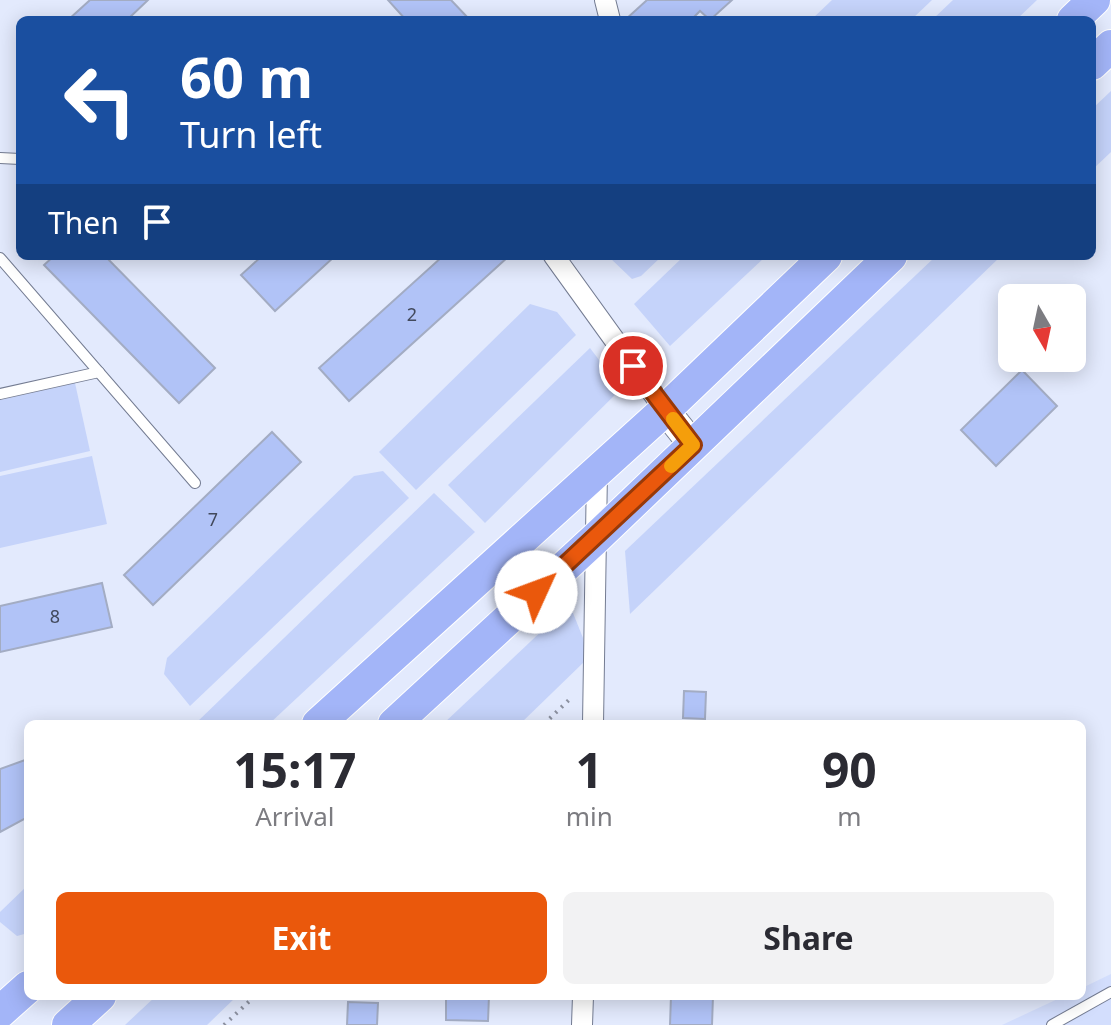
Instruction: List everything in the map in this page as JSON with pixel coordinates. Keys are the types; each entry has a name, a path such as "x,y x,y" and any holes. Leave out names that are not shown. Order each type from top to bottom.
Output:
{"main road":[{"path":"1077,16 1094,0"},
{"path":"1096,60 1111,46"},
{"path":"322,720 665,410 822,260"},
{"path":"398,720 595,539 887,260"},
{"path":"665,410 693,445"},
{"path":"0,1012 24,991"},
{"path":"68,1025 96,1000"}],"street":[{"path":"557,260 665,410"},
{"path":"593,720 597,471"},
{"path":"582,1025 583,1000"}],"lane":[{"path":"0,258 195,483"},
{"path":"0,394 99,372"},
{"path":"1052,1025 1111,992"}],"path":[{"path":"548,720 594,677"},
{"path":"224,1025 251,1000"}],"shaded area":[{"path":"832,0 932,0 915,16 815,16"},
{"path":"953,0 1037,0 1020,16 936,16"},
{"path":"1111,91 1111,152 1096,166 1096,105"},
{"path":"612,260 658,260 641,276 632,279"},
{"path":"680,260 762,260 670,346 634,304"},
{"path":"932,260 997,260 630,614 625,551"},
{"path":"530,304 557,312 576,335 416,490 379,452"},
{"path":"590,348 621,389 485,523 448,485"},
{"path":"75,383 90,451 0,472 0,400"},
{"path":"92,456 107,524 0,548 0,476"},
{"path":"383,471 409,498 190,706 164,674 167,658 354,476"},
{"path":"434,493 475,532 273,720 199,720"},
{"path":"564,610 573,613 583,638 586,660 524,720 447,720"},
{"path":"24,889 24,934 17,936 0,922 0,912"},
{"path":"1111,974 1111,1025 1002,1025 1055,1000 1086,1000 1086,986"},
{"path":"152,1000 233,1000 207,1025 125,1025"}],"building":[{"path":"90,0 148,0 131,16 72,16"},
{"path":"388,0 451,0 466,16 402,16"},
{"path":"647,0 732,0 714,16 706,16 700,11 695,16 629,16"},
{"path":"50,260 109,260 215,368 179,403 44,265"},
{"path":"258,260 331,260 275,311 241,275"},
{"path":"439,260 505,260 349,401 319,368"},
{"path":"1020,372 1024,372 1057,406 996,466 961,430"},
{"path":"272,432 301,462 153,605 124,575"},
{"path":"102,583 112,627 0,652 0,606"},
{"path":"684,691 706,692 705,719 683,718"},
{"path":"24,760 24,819 0,832 0,769"},
{"path":"446,1000 489,1000 488,1021 446,1020"},
{"path":"671,1000 713,1000 712,1025 670,1025"},
{"path":"348,1002 378,1003 377,1025 347,1025"}],"slow traffic":[{"path":"671,466 693,445 673,419"}],"route":[{"path":"536,592 693,445 633,366"}]}
